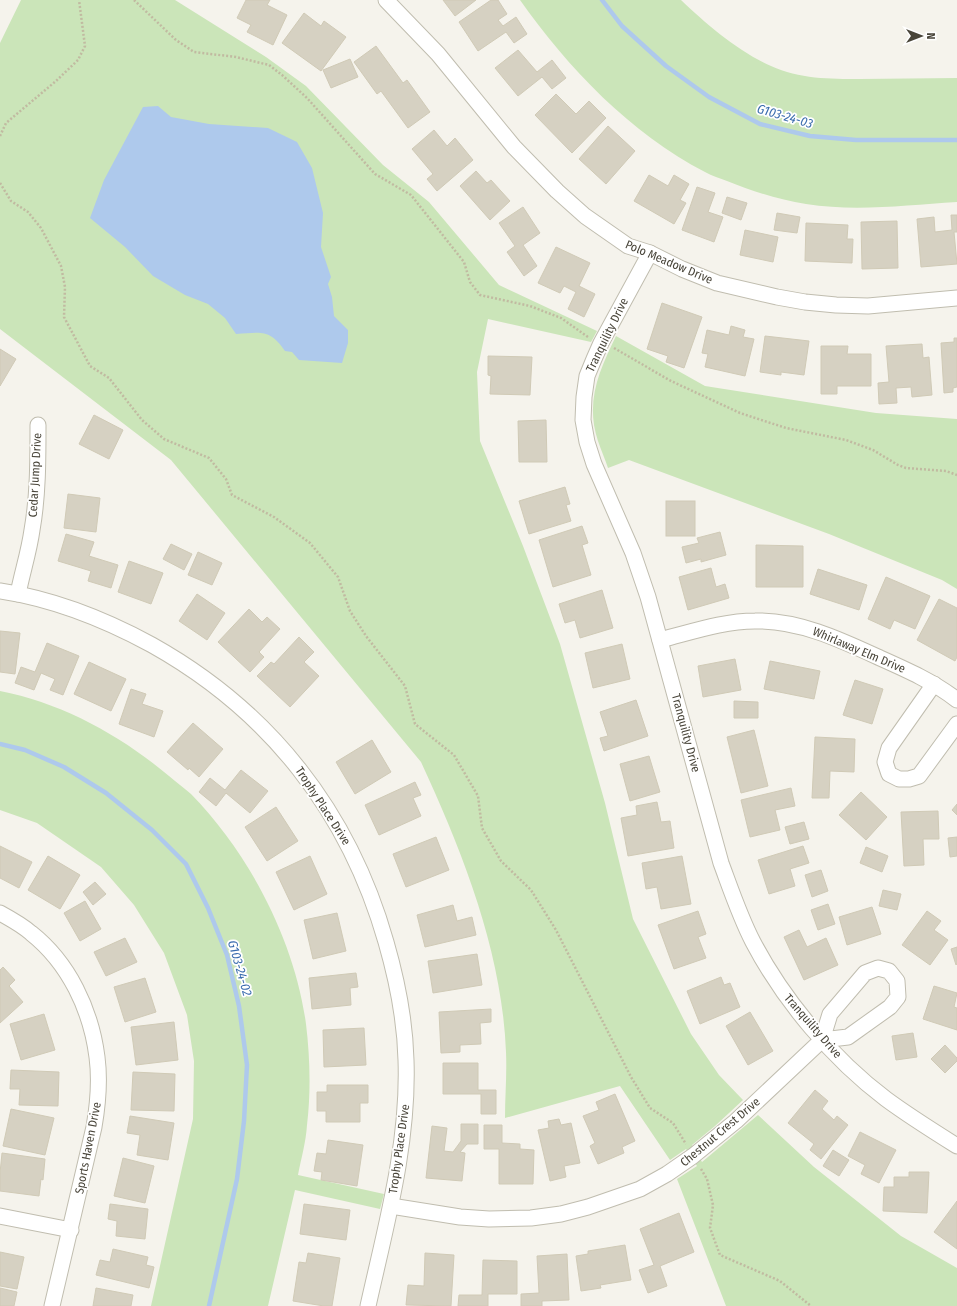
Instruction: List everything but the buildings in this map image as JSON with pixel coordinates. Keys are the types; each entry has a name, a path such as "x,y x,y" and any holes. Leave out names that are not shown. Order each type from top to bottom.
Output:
{"street":[{"name":"Polo Meadow Drive","path":"386,0 438,54 514,147 557,191 585,216 628,246 650,253 682,269 717,282 777,297 805,302 868,306 957,298"},
{"name":"Tranquility Drive","path":"650,253 601,343 587,376 583,420 587,442 594,464 633,553 648,597 721,863 736,906 753,942 782,990 822,1040 853,1071 886,1099 957,1146"},
{"name":"Cedar Jump Drive","path":"18,594 32,531 37,497 38,426"},
{"name":"Trophy Place Drive","path":"0,591 60,605 104,621 140,638 177,659 215,686 244,710 270,735 298,767 332,815 349,845 368,886 380,919 393,968 403,1022 406,1060 404,1131 391,1206 368,1306"},
{"name":"Whirlaway Elm Drive","path":"660,640 739,621 758,620 778,622 811,630 849,644 934,684 957,700"},
{"path":"934,684 889,748 885,762 889,774 898,779 909,779 919,776 957,724"},
{"name":"Sports Haven Drive","path":"0,913 32,933 63,967 75,986 85,1008 93,1032 98,1058 98,1104 94,1127 52,1306"},
{"path":"878,968 889,970 898,981 898,997 890,1007 848,1037 822,1040 830,1014 865,974 878,968"},
{"name":"Chestnut Crest Drive","path":"391,1206 460,1217 489,1219 531,1218 560,1214 588,1207 640,1189 667,1174 693,1156 736,1121 822,1040"},
{"path":"0,1216 71,1230"}],"path":[{"path":"0,136 6,123 56,81 78,60 85,46 79,0"},
{"path":"134,0 176,40 194,52 236,58 269,65 282,75 307,98 375,174 412,195 464,262 470,282 480,295 530,306 561,318 578,331 618,350 671,381 740,413 786,428 846,440 873,450 906,468 946,471 957,475"},
{"path":"0,183 11,201 28,212 40,228 61,266 65,287 64,317 90,366 109,378 142,420 164,439 209,458 226,479 232,495 274,517 310,543 338,577 350,611 366,636 405,686 415,724 454,755 478,796 482,828 501,861 531,890 556,930 631,1077 650,1108 673,1123 707,1179 713,1205 710,1228 720,1254 780,1281 811,1306"}],"green space":[{"path":"21,0 175,0 266,57 306,86 383,165 429,202 499,285 597,331 591,342 488,319 477,372 480,441 523,546 560,644 605,803 633,919 691,1034 719,1075 743,1100 692,1145 702,1162 758,1115 814,1167 901,1236 957,1268 957,1306 726,1306 677,1179 697,1166 686,1149 670,1160 620,1086 505,1118 506,1052 503,1014 497,977 478,903 437,796 421,762 171,460 0,329 0,43"},
{"path":"520,0 681,0 712,28 747,53 771,66 792,74 837,79 957,78 957,202 863,208 806,204 776,198 708,173 677,156 651,138 602,97 559,50"},
{"path":"616,336 705,386 876,413 957,419 957,589 942,580 829,534 629,460 608,468 594,427 593,413 599,374"},
{"path":"0,691 23,696 68,712 110,734 150,761 191,794 212,817 232,843 266,900 280,930 292,961 300,993 306,1024 310,1074 306,1138 298,1175 384,1194 380,1209 295,1190 268,1306 151,1306 193,1119 194,1061 187,1015 164,953 134,905 101,867 37,823 0,810"}],"water":[{"path":"158,106 171,117 209,124 268,128 297,142 312,168 323,213 321,247 331,277 328,284 332,297 334,316 348,330 348,343 342,363 299,360 292,352 285,351 274,338 269,335 258,333 236,334 225,318 208,304 185,295 153,276 125,247 90,218 104,180 143,107"}],"waterway":[{"name":"G103-24-03","path":"602,0 622,26 666,66 709,97 760,124 810,136 856,140 957,140"},
{"name":"G103-24-02","path":"0,744 25,750 64,767 106,793 152,830 186,864 208,908 227,955 239,1006 247,1065 244,1121 237,1179 209,1306"}]}
